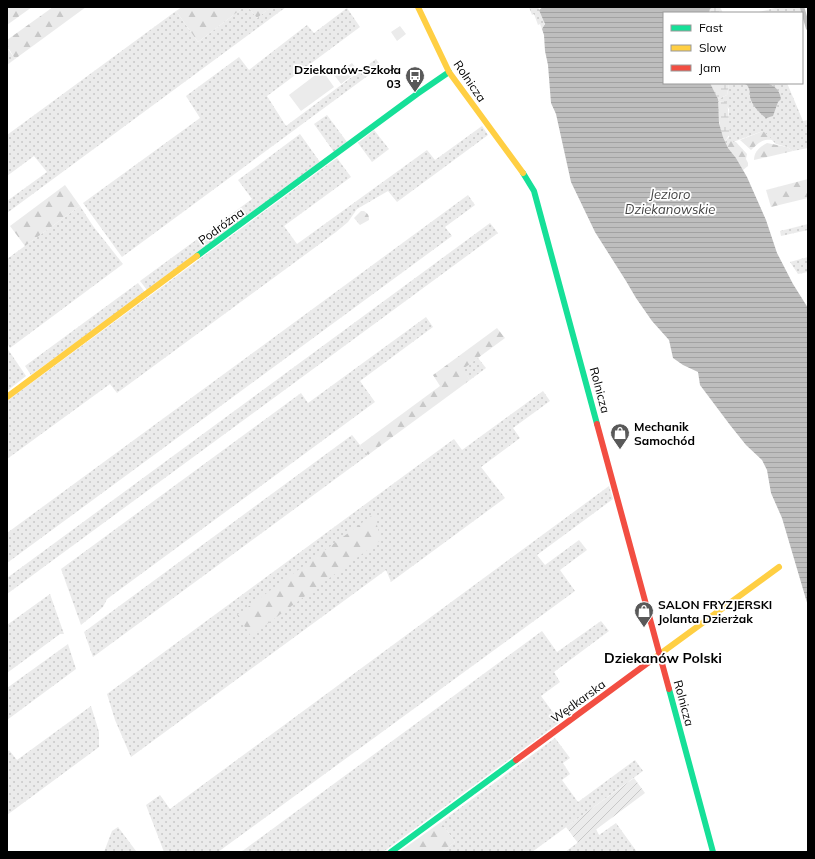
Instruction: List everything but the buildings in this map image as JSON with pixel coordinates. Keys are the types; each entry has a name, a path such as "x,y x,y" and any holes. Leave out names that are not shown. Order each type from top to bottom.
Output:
{"street":[{"name":"Rolnicza","path":"418,7 449,72 534,191 713,852"},
{"path":"802,7 808,28"},
{"name":"Podróżna","path":"7,397 417,94 449,72"},
{"name":"Wędkarska","path":"391,852 779,567"}],"green space":[{"path":"32,7 7,25 7,8"},
{"path":"53,7 86,7 15,59 9,49 7,50 7,40"},
{"path":"182,7 244,7 198,42 176,11"},
{"path":"244,7 248,7 257,18 271,7 286,7 7,213 7,201 47,172 34,156 7,176 7,135 176,11 198,42"},
{"path":"248,7 271,7 257,18"},
{"path":"529,7 538,7 544,21 544,27 542,29 540,24 538,25 534,14 532,15"},
{"path":"713,7 720,7 722,12 709,12"},
{"path":"779,7 800,7 802,12 759,12"},
{"path":"347,8 360,27 267,96 286,126 376,59 381,66 122,257 83,203 200,118 186,96 239,57 249,70 307,25 314,33"},
{"path":"400,26 406,34 397,41 391,32"},
{"path":"8,49 15,59 7,65 7,50"},
{"path":"352,63 358,71 341,84 335,76"},
{"path":"322,70 334,87 301,111 289,95"},
{"path":"710,84 729,84 727,95 718,99"},
{"path":"729,84 787,84 803,121 808,120 808,148 793,151 787,147 776,144 763,131 726,144 725,141 729,137 729,109 723,101 718,102 718,99 727,95"},
{"path":"726,101 727,104 730,134 725,141 720,127 718,112 718,102"},
{"path":"327,115 347,142 334,152 314,124"},
{"path":"482,126 488,135 397,202 388,191 357,209 348,222 336,232 117,393 110,384 7,459 7,401 337,158 351,177 284,226 297,244 427,150 435,160"},
{"path":"374,130 389,149 372,162 358,143"},
{"path":"763,131 773,140 758,143 751,150 740,140"},
{"path":"300,134 320,162 147,290 140,281 252,199 238,180"},
{"path":"731,140 736,142 747,154 746,159 748,166 743,170 726,144"},
{"path":"767,143 787,147 793,151 754,160 758,150"},
{"path":"808,179 808,198 771,207 766,190"},
{"path":"65,185 80,206 25,246 10,226"},
{"path":"468,195 475,205 445,227 452,236 7,563 7,533"},
{"path":"80,206 93,226 123,264 10,348 7,343 7,259"},
{"path":"361,211 364,211 367,214 369,220 360,225 354,218"},
{"path":"490,223 498,233 7,594 7,578"},
{"path":"808,224 808,230 781,236 780,231"},
{"path":"808,257 808,272 798,274 790,262"},
{"path":"138,283 145,292 31,375 25,366"},
{"path":"426,317 433,327 360,381 375,402 107,599 103,607 81,625 61,569 301,393 308,403"},
{"path":"497,328 505,338 463,369 470,380 368,455 360,445 440,386 433,375"},
{"path":"7,348 26,376 7,391"},
{"path":"478,358 486,368 470,380 462,369"},
{"path":"543,391 550,401 513,428 520,438 481,467 505,498 391,582 386,570 131,757 115,720 107,694 454,439 462,450"},
{"path":"352,435 368,455 93,657 84,632"},
{"path":"609,486 613,499 537,555 545,565 579,540 587,550 560,570 575,591 218,852 164,852 146,805 160,795 170,809"},
{"path":"374,514 381,540 251,636 237,615"},
{"path":"50,594 64,634 60,634 7,673 7,625"},
{"path":"601,621 609,631 554,672 560,682 541,696 560,722 383,852 241,852 542,631 557,652"},
{"path":"68,644 76,669 7,720 7,688"},
{"path":"91,706 99,732 99,747 7,815 7,752 9,750 17,760"},
{"path":"555,738 570,758 563,763 570,774 562,780 578,802 635,760 643,771 532,852 442,852 455,842 441,822"},
{"path":"634,778 645,793 578,843 566,827"},
{"path":"441,822 455,842 442,852 399,852"},
{"path":"616,823 637,852 565,852 596,829 599,835"},
{"path":"118,827 137,852 104,852 112,831"}],"water":[{"name":"Jezioro Dziekanowskie","path":"543,7 713,7 709,12 663,12 663,84 710,84 718,99 719,123 723,137 728,148 736,158 747,177 766,220 777,253 793,284 808,308 808,606 782,518 771,493 767,470 762,460 746,445 700,385 698,372 683,365 673,358 669,340 652,321 636,298 595,232 571,182 556,114 551,103 548,65 542,29 545,24 539,10"},
{"path":"745,84 768,84 776,88 781,99 778,102 773,116 766,118 756,109 752,103 747,85"}],"traffic: fast":[{"path":"197,256 449,72"},
{"path":"523,173 534,191 597,424"},
{"path":"669,689 713,852"},
{"path":"391,852 516,760"}],"traffic: slow":[{"path":"418,7 449,72 523,173"},
{"path":"7,397 197,256"},
{"path":"649,662 779,567"}],"traffic: jam":[{"path":"597,424 669,689"},
{"path":"516,760 649,662"}],"place":[{"name":"Dziekanów-Szkoła 03","path":"415,93"},
{"name":"Mechanik Samochód","path":"620,450"},
{"name":"SALON FRYZJERSKI Jolanta Dzierżak","path":"644,628"}],"district":[{"name":"Dziekanów Polski","path":"663,658"}]}
